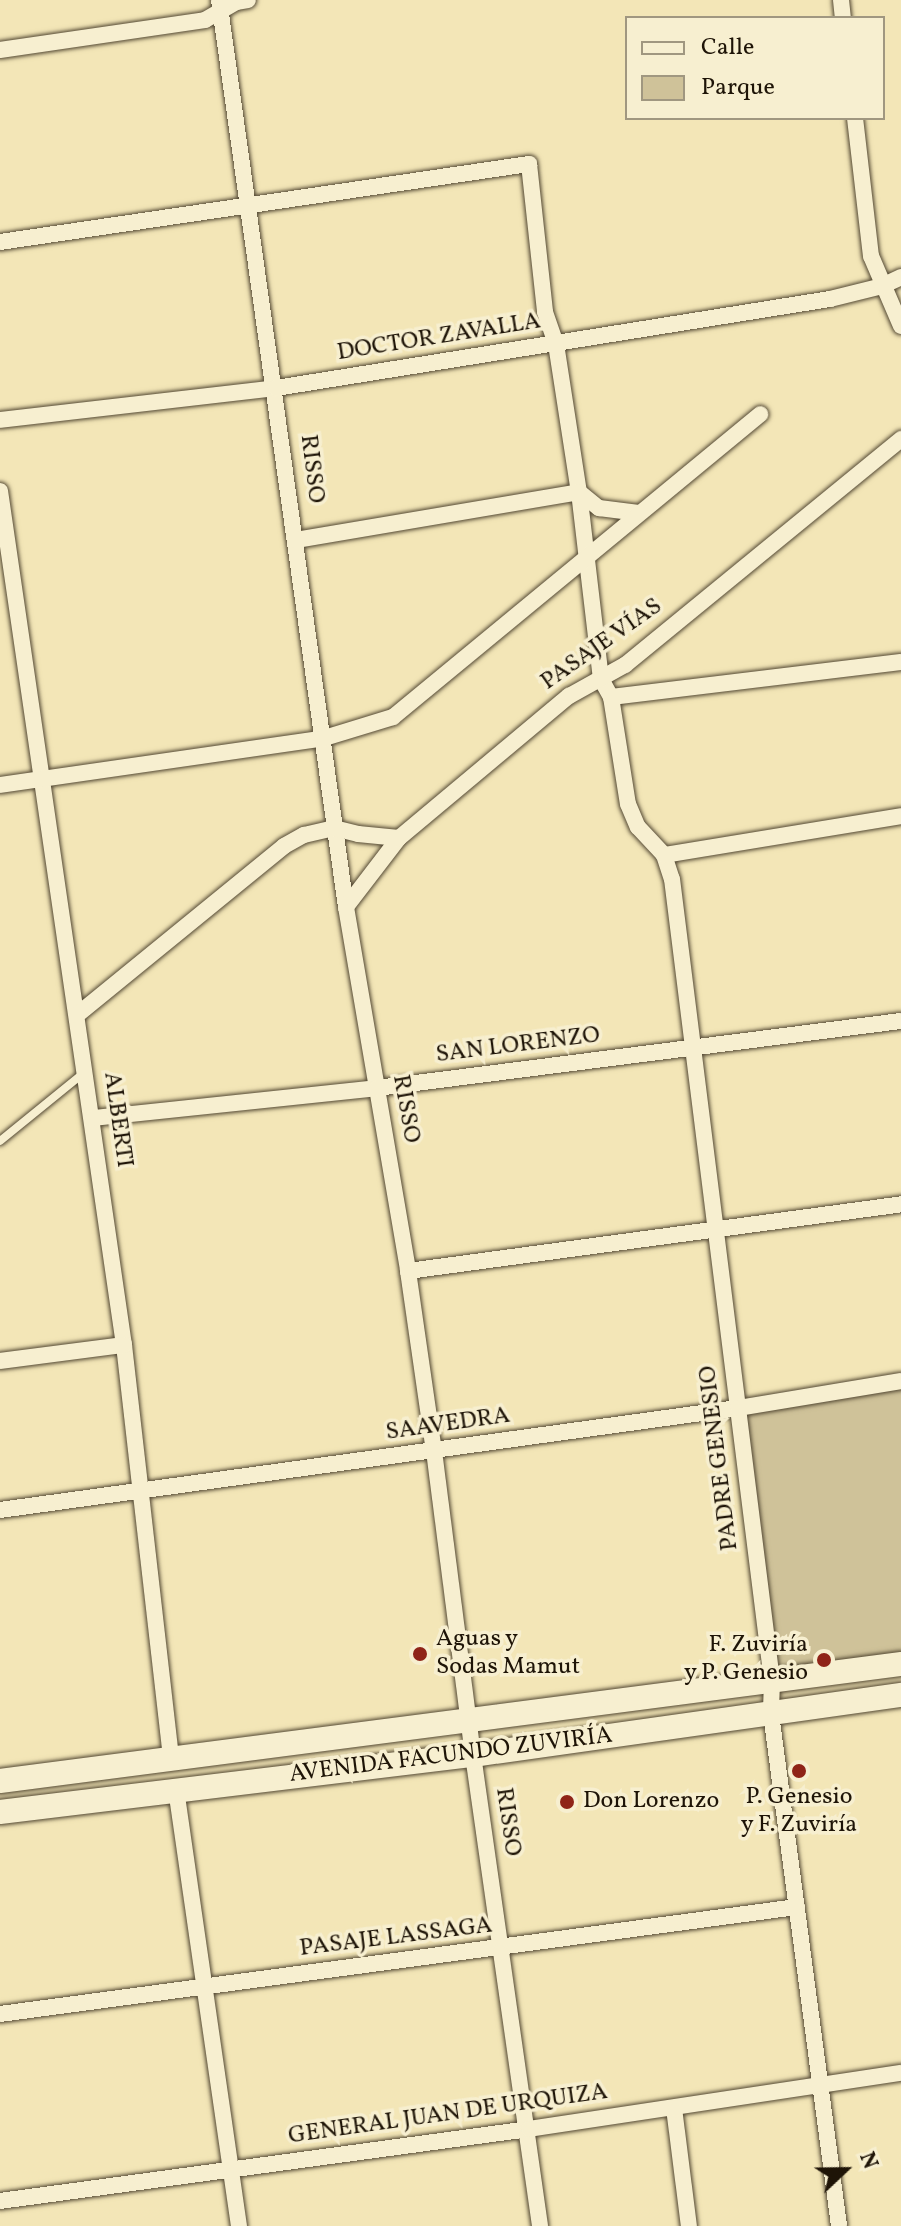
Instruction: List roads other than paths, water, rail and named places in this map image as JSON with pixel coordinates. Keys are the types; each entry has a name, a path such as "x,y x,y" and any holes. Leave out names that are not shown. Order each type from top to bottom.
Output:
{"main road":[{"name":"AVENIDA FACUNDO ZUVIRÍA","path":"0,1781 901,1664"},
{"name":"AVENIDA FACUNDO ZUVIRÍA","path":"0,1812 473,1755 901,1695"}],"street":[{"path":"0,50 205,20 220,5 248,0"},
{"name":"RISSO","path":"220,5 276,388 334,828 408,1271 434,1451 473,1755 529,2129 540,2226"},
{"path":"855,120 871,256 901,326"},
{"path":"0,242 529,164 545,312 556,344 579,492 601,679 611,697 901,662"},
{"path":"882,286 901,277"},
{"name":"DOCTOR ZAVALLA","path":"0,420 276,388 830,299 882,286"},
{"path":"0,785 321,739 393,717 760,414"},
{"name":"PASAJE VÍAS","path":"346,907 399,838 569,696 625,665 900,445"},
{"name":"ALBERTI","path":"0,491 124,1345 171,1759"},
{"path":"296,540 579,492 599,508 639,513"},
{"name":"PADRE GENESIO","path":"611,697 628,804 638,827 664,855 672,879 772,1681 771,1714 839,2226"},
{"path":"664,855 901,816"},
{"path":"77,1015 284,846 304,835 334,828 399,838"},
{"name":"SAN LORENZO","path":"93,1118 377,1088 901,1021"},
{"path":"408,1271 901,1204"},
{"path":"0,1361 124,1345"},
{"name":"SAAVEDRA","path":"0,1510 738,1408 901,1381"},
{"path":"176,1789 207,1985 239,2226"},
{"name":"PASAJE LASSAGA","path":"0,2014 797,1907"},
{"name":"GENERAL JUAN DE URQUIZA","path":"0,2201 231,2167 529,2129 901,2073"},
{"path":"674,2108 689,2226"}],"lane":[{"path":"0,1141 86,1071"}],"place":[{"name":"Aguas y Sodas Mamut","path":"420,1654"},
{"name":"F. Zuviría y P. Genesio","path":"824,1660"},
{"name":"P. Genesio y F. Zuviría","path":"799,1771"},
{"name":"Don Lorenzo","path":"567,1802"}]}
